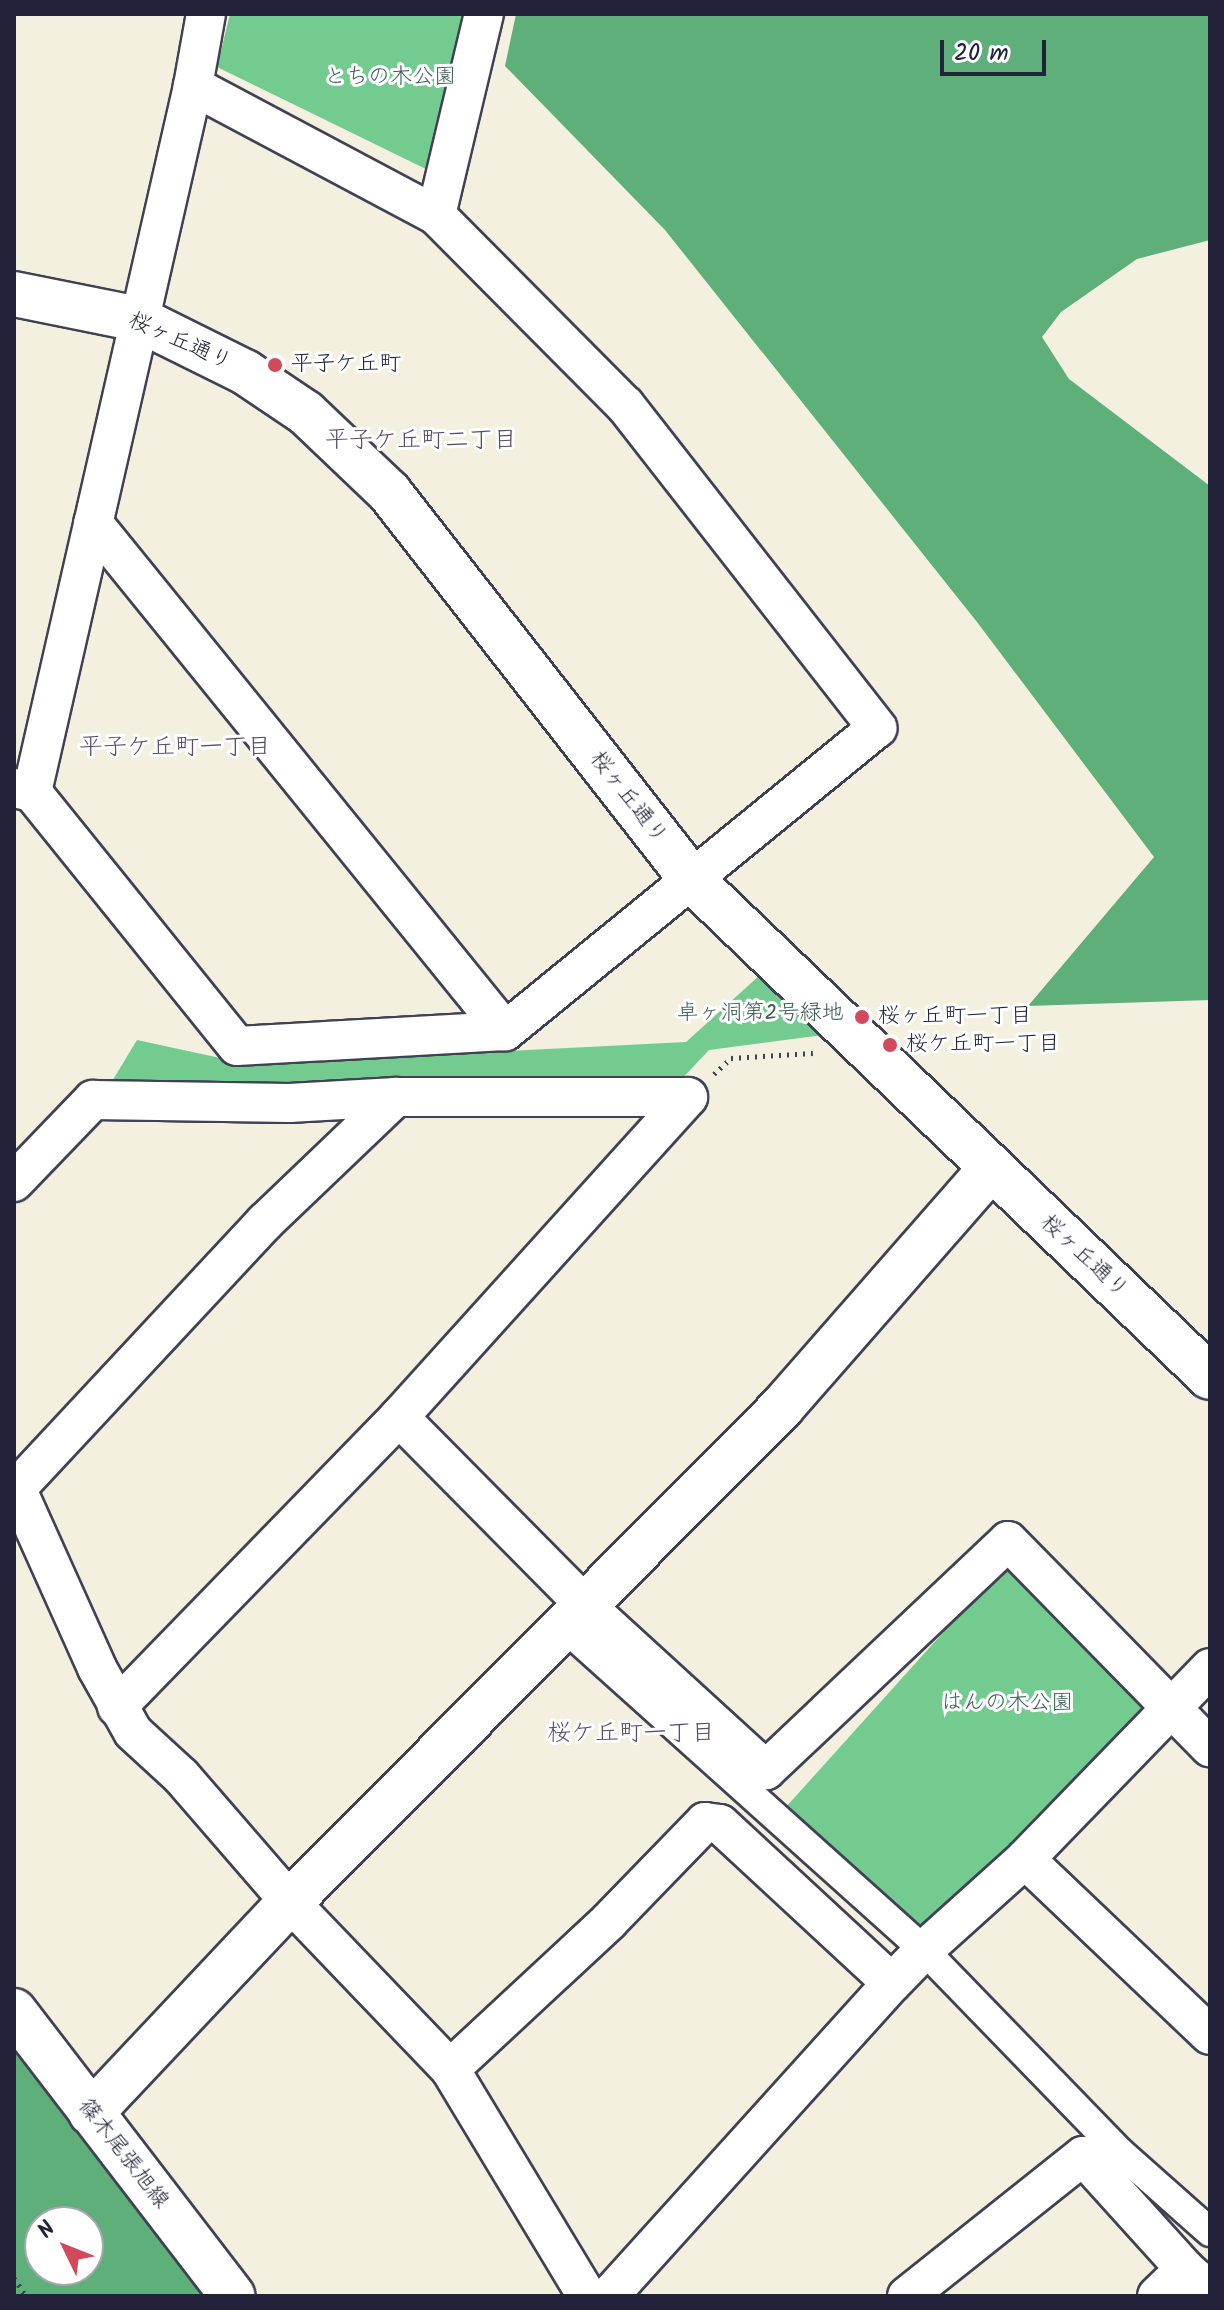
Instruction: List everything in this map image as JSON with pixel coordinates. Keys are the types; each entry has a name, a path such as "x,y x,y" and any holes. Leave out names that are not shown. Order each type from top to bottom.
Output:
{"street":[{"path":"193,86 436,215 625,405 877,728 505,1031 237,1046 23,790 93,523 193,86 206,14"},
{"path":"436,215 484,14"},
{"name":"桜ヶ丘通り","path":"14,294 138,319 245,372 306,413 389,492 691,879 1210,1377"},
{"path":"93,523 505,1031"},
{"path":"14,1182 93,1100 278,1103 396,1097 688,1097"},
{"path":"396,1097 265,1222 15,1486 117,1707 133,1732 181,1776 290,1902 450,2069 587,2296"},
{"path":"117,1707 399,1417 688,1097"},
{"path":"91,2113 290,1902 782,1407 990,1169"},
{"path":"399,1417 574,1616 924,1950 1121,2153 1210,2232"},
{"path":"574,1616 766,1770 1008,1541 1210,1747"},
{"path":"609,2296 892,1983 1025,1859 1210,1668"},
{"path":"450,2069 609,1921 705,1822 720,1824 892,1983"},
{"path":"1025,1859 1210,2035"},
{"name":"篠木尾張旭線","path":"14,2011 233,2296"},
{"path":"907,2296 1083,2156 1197,2280 1157,2296"}],"path":[{"path":"688,1097 731,1058 866,1049"},
{"path":"14,2278 26,2296"}],"green space":[{"name":"とちの木公園","path":"230,14 468,14 436,174 217,67"},
{"path":"516,14 1210,14 1210,240 1137,259 1061,312 1042,337 1069,379 1210,486 1210,1000 1028,1006 1154,857 977,622 665,230 505,66"},
{"name":"卓ヶ洞第2号緑地","path":"760,975 823,1035 709,1050 677,1084 256,1089 111,1083 137,1040 248,1064 686,1042"},
{"name":"はんの木公園","path":"1003,1566 1152,1700 936,1941 786,1807"},
{"path":"14,2047 212,2296 14,2296"}],"place":[{"name":"平子ケ丘町","path":"275,365"},
{"name":"桜ヶ丘町一丁目","path":"862,1017"},
{"name":"桜ケ丘町一丁目","path":"890,1045"}],"district":[{"name":"平子ケ丘町二丁目","path":"421,441"},
{"name":"平子ケ丘町一丁目","path":"175,748"},
{"name":"桜ケ丘町一丁目","path":"631,1734"}]}
